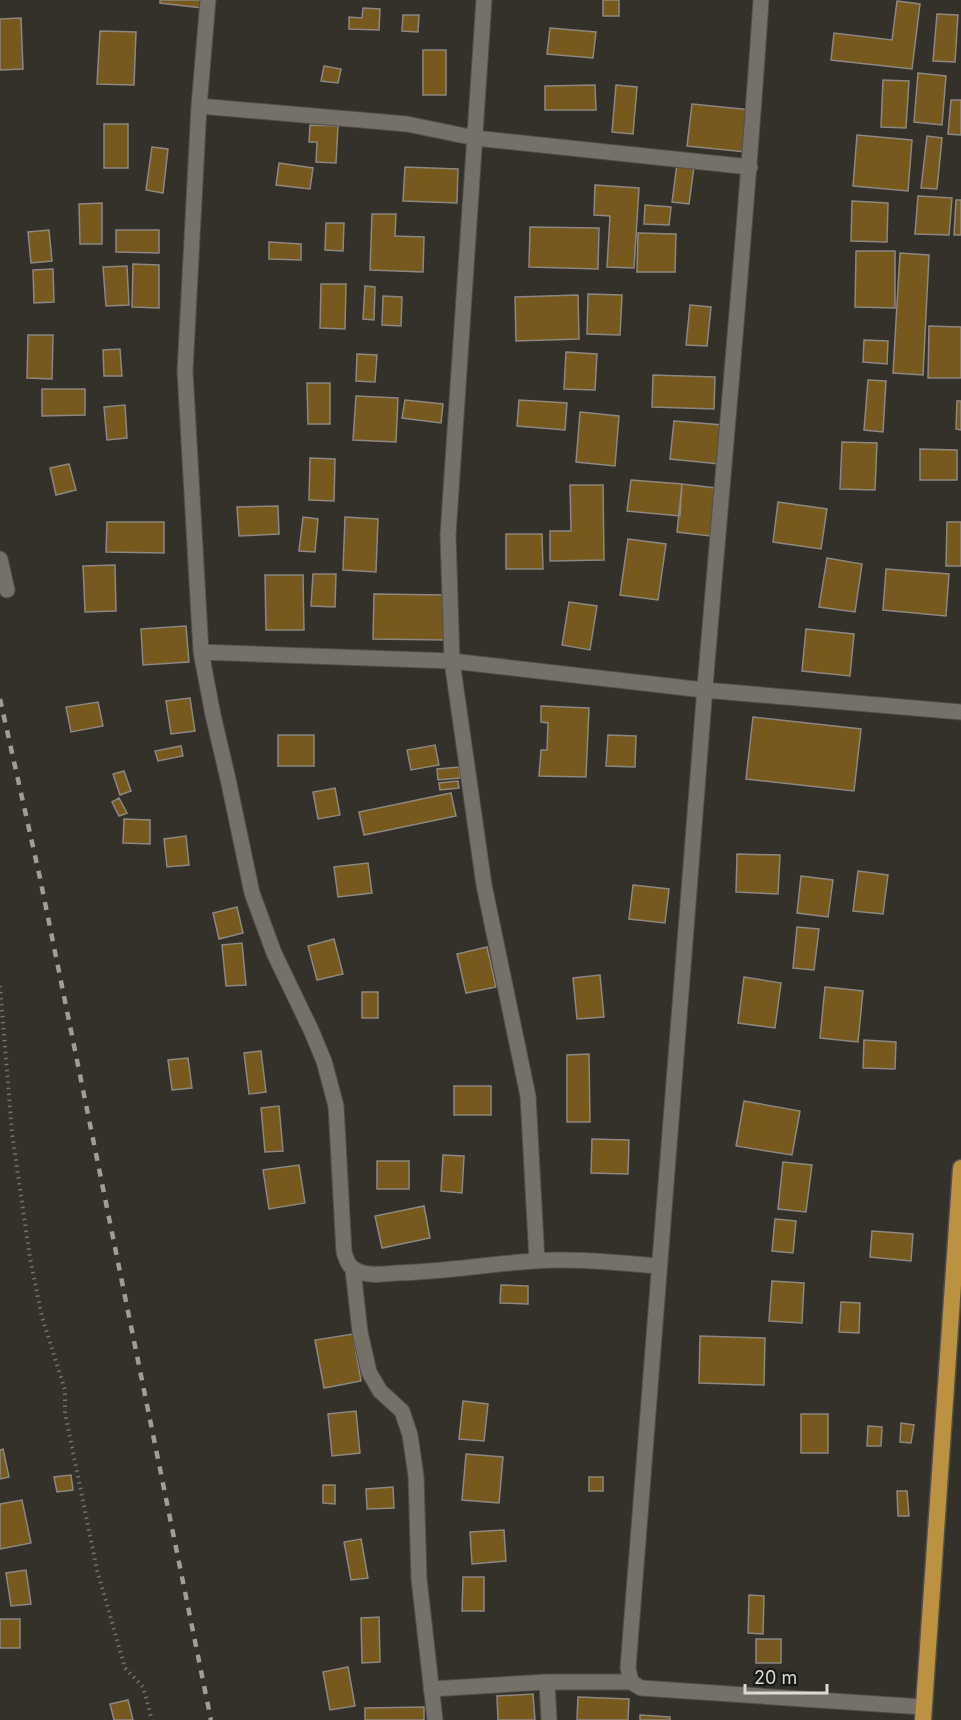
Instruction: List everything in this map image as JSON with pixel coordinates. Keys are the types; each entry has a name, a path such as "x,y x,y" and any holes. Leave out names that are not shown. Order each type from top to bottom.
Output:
{"highway":[{"path":"923,1714 961,1168"}],"street":[{"path":"208,0 199,106 185,371 201,652 252,893 274,953 324,1061 336,1106 344,1252 353,1270 360,1332 369,1372 380,1391 402,1411 410,1435 416,1476 419,1579 435,1720"},
{"path":"484,0 448,535 452,661 484,885 528,1096 537,1261"},
{"path":"631,1682 629,1657 658,1266 750,167 761,0"},
{"path":"199,106 406,124 475,138 750,167"},
{"path":"0,559 7,590"},
{"path":"201,652 452,661 705,690 961,712"},
{"path":"353,1270 362,1273 413,1273 537,1261 658,1266"},
{"path":"431,1689 547,1682 631,1682 641,1688 923,1714"},
{"path":"547,1682 549,1720"}],"path":[{"path":"0,986 12,1133 30,1258 40,1307 65,1390 65,1413 97,1570 125,1668 143,1687 152,1720"}],"building":[{"path":"160,0 203,0 202,8 160,3"},
{"path":"603,0 619,0 619,16 603,16"},
{"path":"897,1 920,4 912,69 831,60 834,33 892,40"},
{"path":"363,8 380,9 379,30 349,29 349,17 362,18"},
{"path":"937,14 958,15 955,62 933,61"},
{"path":"403,15 419,15 418,32 402,31"},
{"path":"21,18 23,69 0,70 0,19"},
{"path":"550,28 596,32 593,58 547,54"},
{"path":"100,31 136,32 134,85 97,84"},
{"path":"423,50 446,50 446,95 423,95"},
{"path":"324,66 341,69 338,83 321,81"},
{"path":"918,73 946,76 942,125 914,122"},
{"path":"883,80 909,81 906,128 881,127"},
{"path":"595,85 596,110 545,110 545,86"},
{"path":"616,85 637,87 633,134 612,132"},
{"path":"951,100 961,100 961,135 948,134"},
{"path":"692,104 751,110 746,152 687,146"},
{"path":"104,124 128,124 128,168 104,168"},
{"path":"310,125 338,126 336,163 316,162 317,142 309,142"},
{"path":"857,135 912,140 908,191 853,186"},
{"path":"927,136 942,138 937,189 921,188"},
{"path":"152,147 168,149 163,193 146,190"},
{"path":"279,163 313,168 310,189 276,185"},
{"path":"677,164 694,167 689,204 672,202"},
{"path":"405,167 458,169 457,203 403,201"},
{"path":"595,185 639,188 634,268 607,267 610,216 594,215"},
{"path":"918,196 952,198 949,235 915,234"},
{"path":"956,200 961,200 961,235 954,235"},
{"path":"852,201 888,203 887,242 851,241"},
{"path":"102,203 102,244 80,244 79,204"},
{"path":"645,205 671,207 669,225 644,224"},
{"path":"372,214 396,214 395,236 424,237 423,272 370,270"},
{"path":"326,223 344,223 343,251 325,250"},
{"path":"530,227 599,228 598,269 529,267"},
{"path":"49,230 52,261 31,263 28,232"},
{"path":"116,230 159,230 159,253 116,252"},
{"path":"638,233 676,234 675,272 637,272"},
{"path":"269,242 301,244 301,260 269,259"},
{"path":"856,251 895,251 895,308 855,307"},
{"path":"900,253 929,255 923,375 893,373"},
{"path":"133,264 159,265 159,308 132,307"},
{"path":"127,266 129,305 106,306 103,267"},
{"path":"53,269 54,302 34,303 33,270"},
{"path":"321,284 346,284 345,329 320,328"},
{"path":"365,286 375,287 374,320 363,319"},
{"path":"588,294 622,295 620,335 587,334"},
{"path":"578,295 579,339 516,341 515,297"},
{"path":"383,296 402,297 401,326 382,325"},
{"path":"690,305 711,307 707,346 686,345"},
{"path":"929,326 961,327 961,378 928,378"},
{"path":"28,335 53,335 52,379 27,378"},
{"path":"864,340 888,341 887,364 863,362"},
{"path":"120,349 122,376 104,376 103,350"},
{"path":"566,352 597,354 595,390 564,389"},
{"path":"357,354 377,355 375,382 356,381"},
{"path":"653,375 715,377 714,409 652,407"},
{"path":"868,380 886,381 883,432 864,430"},
{"path":"307,383 330,383 330,424 308,424"},
{"path":"42,389 85,389 85,415 42,416"},
{"path":"356,396 398,398 396,442 353,440"},
{"path":"405,400 443,404 441,423 402,418"},
{"path":"519,400 567,403 565,430 517,426"},
{"path":"957,401 961,401 961,430 956,429"},
{"path":"125,405 127,438 107,440 104,407"},
{"path":"580,412 619,416 615,466 576,462"},
{"path":"674,421 723,425 719,464 670,459"},
{"path":"842,442 877,443 875,490 840,489"},
{"path":"920,449 957,450 957,480 920,480"},
{"path":"310,458 335,459 334,501 309,500"},
{"path":"69,464 76,490 56,495 50,468"},
{"path":"631,480 682,484 680,516 627,511"},
{"path":"682,484 716,488 710,536 677,532"},
{"path":"570,485 603,485 604,560 550,561 550,531 571,531"},
{"path":"778,502 827,509 821,549 773,542"},
{"path":"278,506 279,534 239,536 237,507"},
{"path":"303,517 318,519 315,552 299,551"},
{"path":"345,517 378,519 376,572 343,570"},
{"path":"107,522 164,522 164,553 106,552"},
{"path":"947,522 961,522 961,566 946,566"},
{"path":"506,534 542,534 543,569 506,569"},
{"path":"628,539 666,544 658,600 620,595"},
{"path":"827,558 862,564 855,612 819,607"},
{"path":"115,565 116,611 85,612 83,566"},
{"path":"886,569 949,574 946,616 883,610"},
{"path":"313,574 336,574 335,607 311,606"},
{"path":"265,575 303,575 304,630 266,630"},
{"path":"374,594 447,595 446,640 373,639"},
{"path":"569,602 597,606 590,650 562,645"},
{"path":"186,626 189,662 143,665 141,629"},
{"path":"806,629 854,634 850,676 802,671"},
{"path":"190,698 195,731 171,734 166,701"},
{"path":"98,702 103,726 71,732 66,707"},
{"path":"541,706 589,708 586,777 539,776 541,750 547,750 548,723 541,722"},
{"path":"753,717 861,729 854,791 746,779"},
{"path":"278,735 314,735 314,766 278,766"},
{"path":"608,735 636,736 635,767 606,766"},
{"path":"435,745 439,765 411,770 407,750"},
{"path":"181,746 183,756 158,761 155,751"},
{"path":"459,767 460,778 438,780 437,769"},
{"path":"124,771 131,791 120,795 113,774"},
{"path":"458,781 459,788 440,790 439,783"},
{"path":"335,788 340,815 318,819 313,792"},
{"path":"451,793 456,816 364,835 359,812"},
{"path":"119,798 127,813 119,816 112,802"},
{"path":"124,819 150,820 150,844 123,843"},
{"path":"186,836 189,865 167,867 164,839"},
{"path":"737,854 780,855 778,894 736,892"},
{"path":"368,863 372,893 338,897 334,867"},
{"path":"858,871 888,875 883,914 853,911"},
{"path":"801,876 833,880 828,917 797,913"},
{"path":"633,885 669,889 665,923 629,919"},
{"path":"237,907 243,933 219,939 213,913"},
{"path":"797,927 819,929 814,970 793,968"},
{"path":"334,939 343,974 317,980 308,946"},
{"path":"242,943 246,985 226,986 222,945"},
{"path":"487,947 496,987 466,993 457,954"},
{"path":"600,975 604,1017 577,1019 573,978"},
{"path":"744,977 781,983 775,1028 738,1023"},
{"path":"825,987 863,991 858,1042 820,1038"},
{"path":"362,992 378,992 378,1018 362,1018"},
{"path":"864,1040 896,1042 895,1069 863,1068"},
{"path":"261,1051 266,1092 249,1094 244,1053"},
{"path":"589,1054 590,1122 567,1122 567,1055"},
{"path":"188,1058 192,1088 172,1090 168,1060"},
{"path":"454,1086 491,1086 491,1115 454,1115"},
{"path":"744,1101 800,1111 792,1155 736,1146"},
{"path":"279,1106 283,1151 265,1152 261,1108"},
{"path":"592,1139 629,1140 628,1174 591,1173"},
{"path":"443,1155 464,1156 462,1193 441,1191"},
{"path":"377,1161 409,1161 409,1189 377,1189"},
{"path":"783,1162 812,1165 806,1212 778,1209"},
{"path":"299,1165 305,1203 269,1209 263,1170"},
{"path":"424,1206 430,1238 382,1248 375,1216"},
{"path":"775,1219 796,1221 793,1253 772,1251"},
{"path":"872,1231 913,1234 911,1261 870,1257"},
{"path":"772,1281 804,1283 802,1323 769,1321"},
{"path":"501,1285 528,1286 528,1304 500,1303"},
{"path":"841,1302 860,1303 859,1333 839,1332"},
{"path":"353,1334 361,1381 324,1388 315,1340"},
{"path":"700,1336 765,1338 764,1385 699,1383"},
{"path":"463,1401 488,1404 484,1441 459,1439"},
{"path":"356,1411 360,1453 332,1456 328,1414"},
{"path":"801,1414 828,1414 828,1453 801,1453"},
{"path":"901,1423 914,1425 911,1443 900,1442"},
{"path":"868,1426 882,1427 881,1446 867,1446"},
{"path":"3,1449 9,1477 0,1479 0,1450"},
{"path":"466,1454 503,1457 499,1503 462,1500"},
{"path":"71,1475 73,1490 57,1492 54,1477"},
{"path":"589,1477 603,1477 603,1491 589,1491"},
{"path":"323,1485 335,1485 335,1504 323,1503"},
{"path":"393,1487 394,1508 367,1509 366,1489"},
{"path":"897,1491 907,1491 909,1516 898,1516"},
{"path":"22,1500 31,1543 0,1549 0,1504"},
{"path":"504,1530 506,1561 472,1564 470,1532"},
{"path":"361,1539 368,1578 351,1580 344,1542"},
{"path":"26,1570 31,1604 11,1606 6,1573"},
{"path":"463,1577 484,1577 484,1611 462,1611"},
{"path":"749,1595 764,1596 763,1634 748,1633"},
{"path":"379,1617 380,1662 362,1663 361,1618"},
{"path":"0,1619 20,1619 20,1648 0,1648"},
{"path":"756,1639 781,1639 781,1663 756,1663"},
{"path":"348,1667 355,1706 330,1710 323,1672"},
{"path":"533,1694 535,1720 498,1720 497,1696"},
{"path":"578,1697 629,1699 628,1720 577,1720"},
{"path":"128,1700 133,1720 114,1720 110,1704"},
{"path":"424,1707 424,1720 365,1720 365,1708"},
{"path":"640,1715 670,1717 670,1720 640,1720"}],"railway":[{"path":"0,699 40,878 211,1720"}]}
